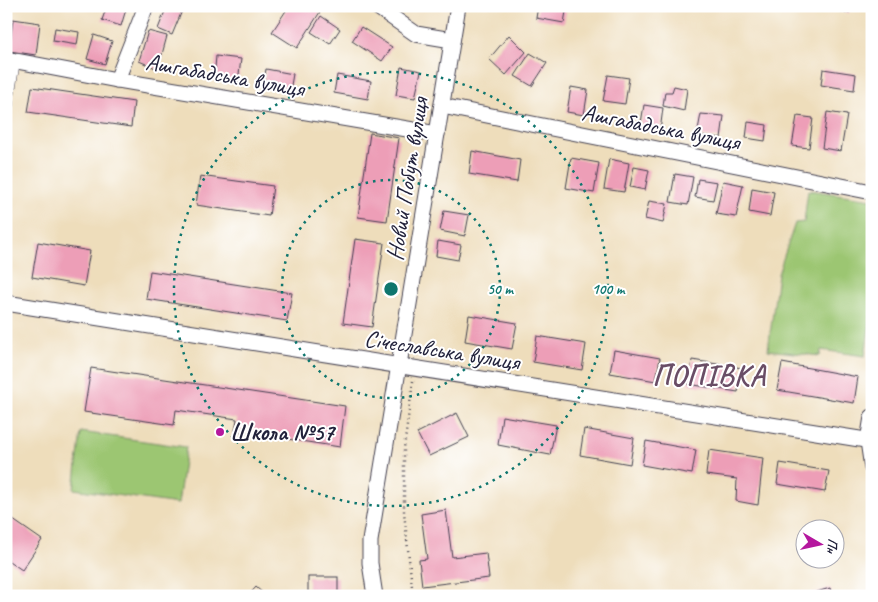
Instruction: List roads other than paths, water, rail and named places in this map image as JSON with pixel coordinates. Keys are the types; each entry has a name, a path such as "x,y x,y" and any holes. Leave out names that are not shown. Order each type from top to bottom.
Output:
{"street":[{"path":"117,80 146,6"},
{"path":"376,6 416,34 452,40"},
{"name":"Новий Побут вулиця","path":"376,596 370,562 370,541 458,6"},
{"name":"Ашгабадська вулиця","path":"11,60 117,80 437,134"},
{"name":"Ашгабадська вулиця","path":"442,106 872,192"},
{"name":"Січеславська вулиця","path":"6,303 870,441"},
{"path":"872,418 870,441 872,468"}],"lane":[{"path":"6,123 11,60"}],"place":[{"name":"Школа №57","path":"220,432"}],"district":[{"name":"ПОПІВКА","path":"709,375"}]}
